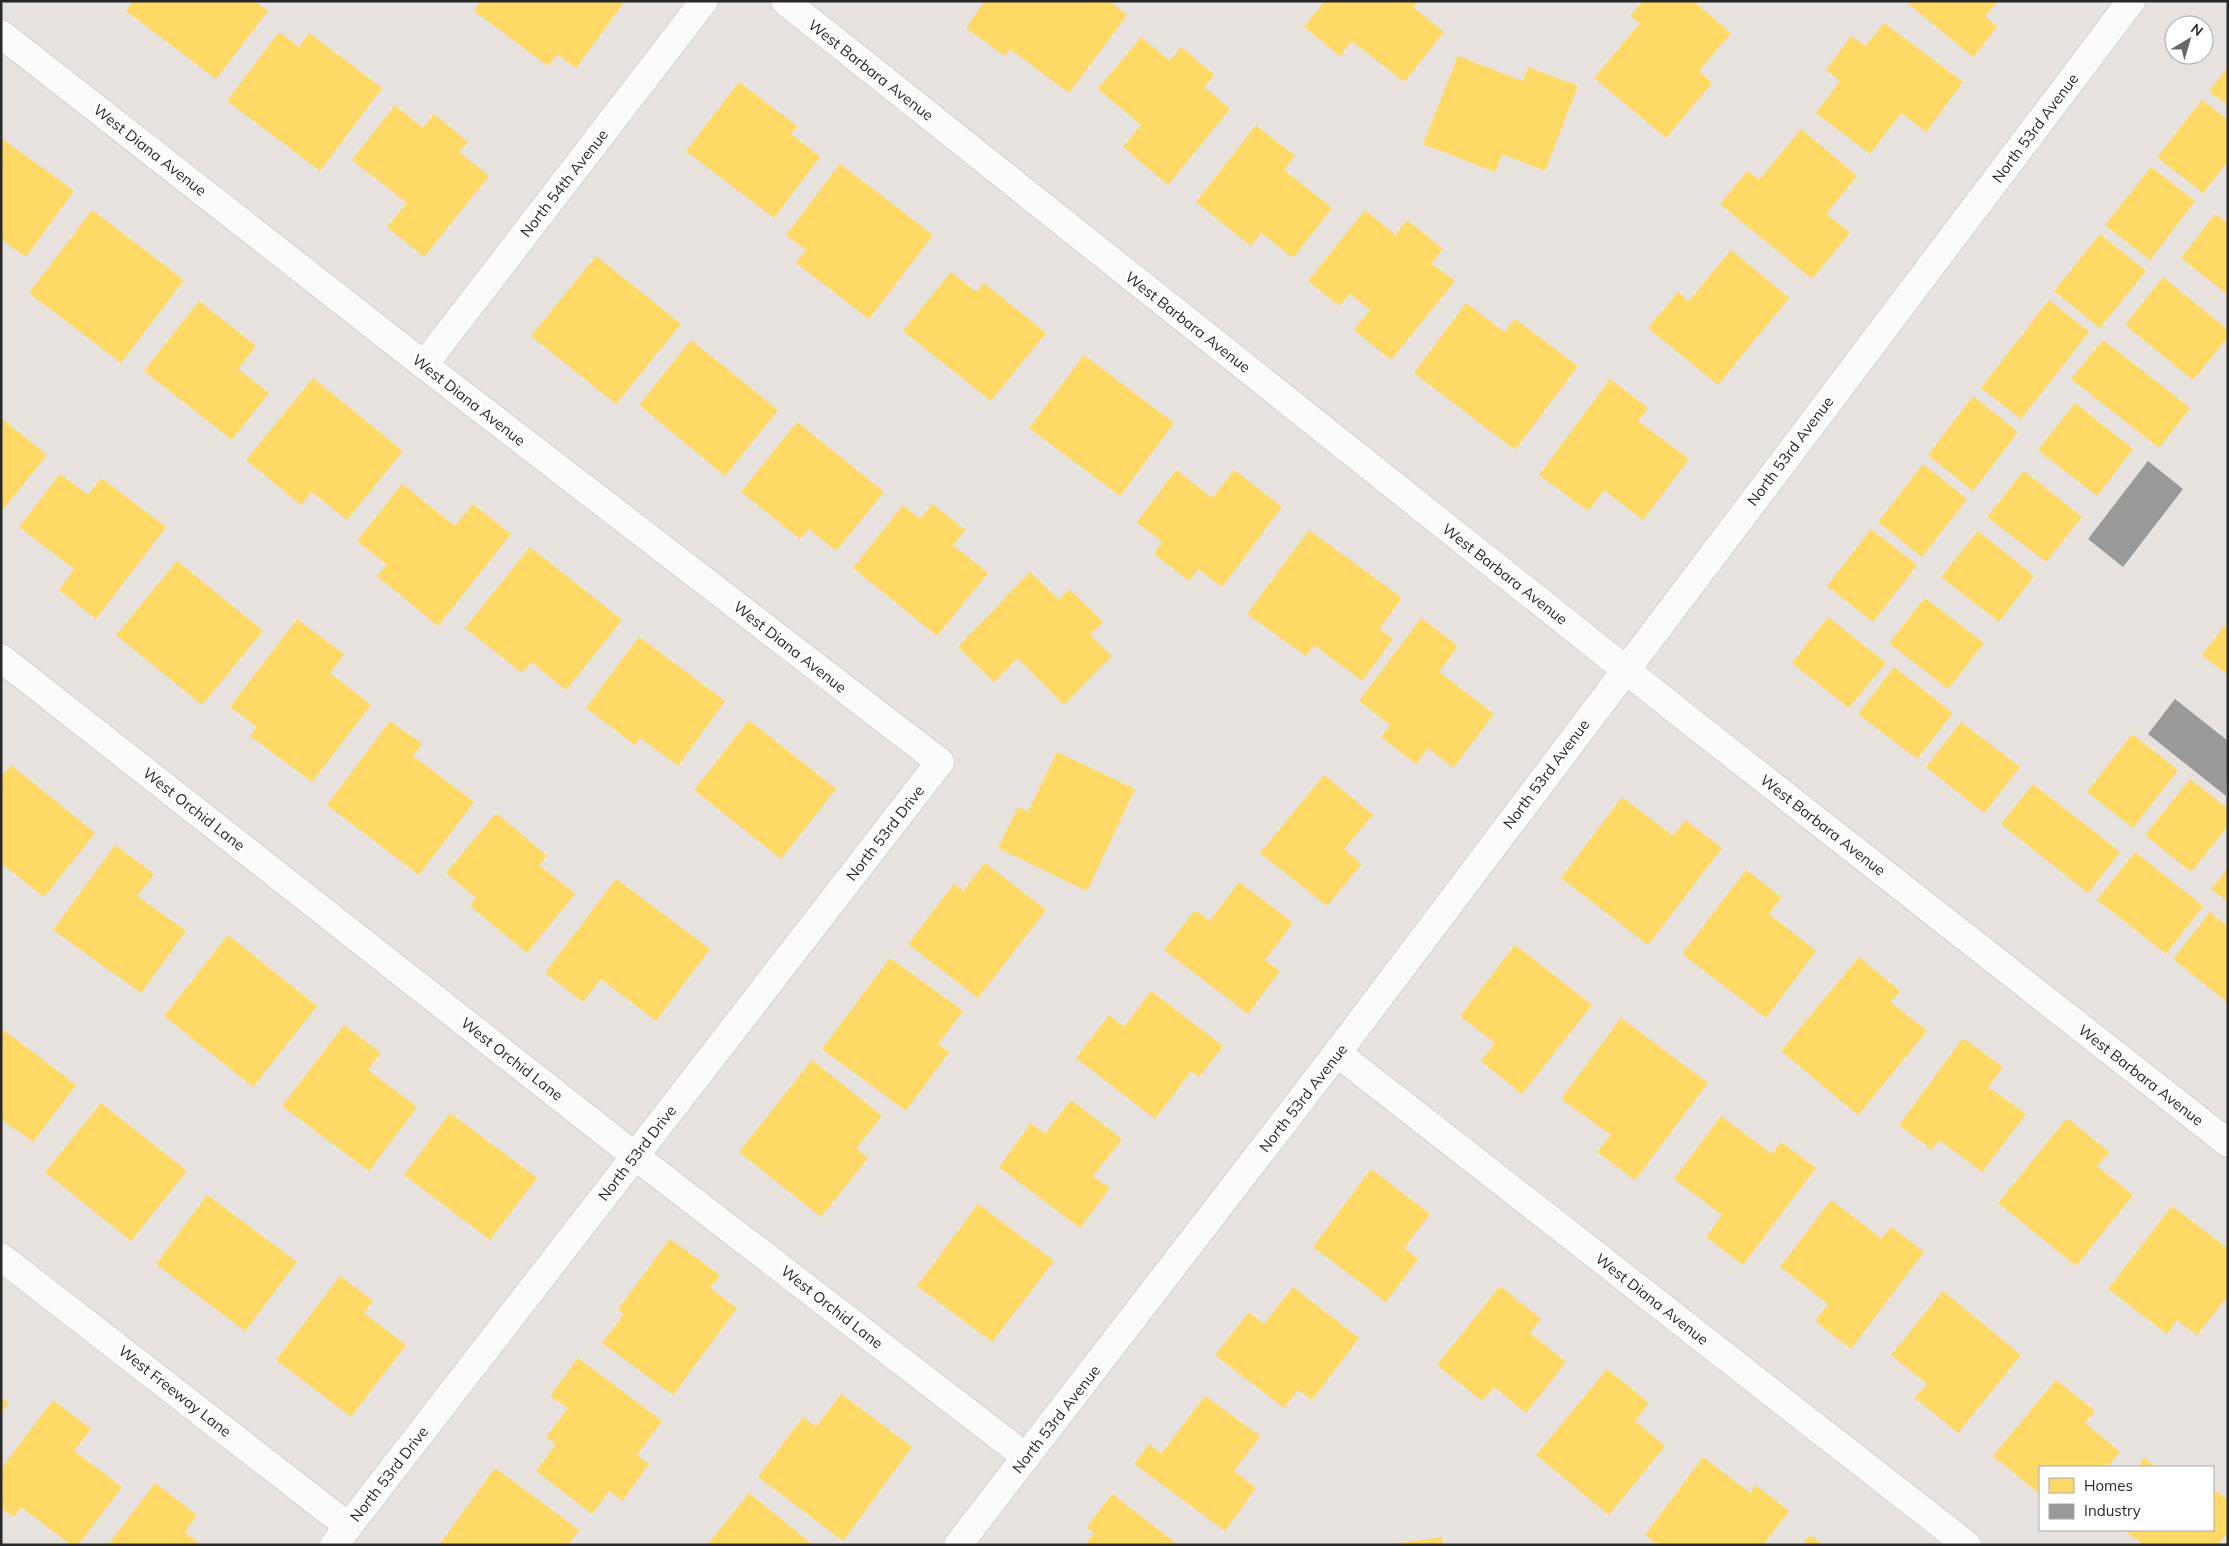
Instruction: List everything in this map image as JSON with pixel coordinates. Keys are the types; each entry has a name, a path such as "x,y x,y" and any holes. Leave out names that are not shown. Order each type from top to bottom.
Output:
{"street":[{"name":"North 54th Avenue","path":"424,365 704,1"},
{"name":"West Barbara Avenue","path":"785,1 1625,669 2228,1143"},
{"name":"North 53rd Avenue","path":"958,1545 1338,1054 1625,669 2131,1"},
{"name":"West Diana Avenue","path":"1,34 424,365 940,762"},
{"name":"West Orchid Lane","path":"1,658 636,1156 1026,1457"},
{"name":"North 53rd Drive","path":"341,1535 940,762"},
{"name":"West Diana Avenue","path":"1338,1054 1967,1545"},
{"name":"West Freeway Lane","path":"1,1257 341,1535"}],"building: Homes":[{"path":"133,1 254,1 268,11 216,79 126,11"},
{"path":"481,1 625,1 576,68 557,54 548,66 474,11"},
{"path":"985,1 1109,1 1127,15 1069,93 1010,49 1005,56 966,28"},
{"path":"1325,1 1418,1 1413,7 1444,32 1404,82 1352,41 1340,56 1304,27"},
{"path":"1643,1 1693,1 1731,33 1699,71 1712,83 1666,138 1594,78 1640,23 1630,16"},
{"path":"1905,1 1998,1 1985,16 1997,27 1973,57"},
{"path":"1884,23 1963,82 1926,132 1901,113 1870,154 1816,113 1840,81 1826,70 1851,36 1866,46"},
{"path":"279,32 299,47 309,33 382,88 320,171 227,101"},
{"path":"1141,37 1170,61 1181,47 1214,75 1204,87 1230,109 1168,185 1123,147 1141,125 1098,89"},
{"path":"1458,56 1523,81 1528,67 1578,86 1545,171 1502,154 1495,172 1423,144"},
{"path":"2228,67 2228,105 2209,91"},
{"path":"739,82 797,126 791,134 820,157 774,218 686,151"},
{"path":"2202,100 2228,120 2228,161 2203,193 2157,157"},
{"path":"395,105 423,128 434,114 468,142 459,152 489,176 424,257 387,227 407,203 352,160"},
{"path":"1256,125 1295,156 1284,170 1332,208 1293,258 1261,233 1251,246 1196,202"},
{"path":"1801,129 1857,176 1826,214 1850,233 1812,279 1720,204 1747,171 1759,180"},
{"path":"1,138 74,191 26,257 1,239"},
{"path":"840,164 933,235 869,319 796,263 806,250 786,235"},
{"path":"2151,167 2195,201 2150,260 2105,225"},
{"path":"92,210 184,280 121,363 29,293"},
{"path":"1365,210 1395,235 1407,220 1443,249 1431,263 1455,281 1391,360 1354,330 1370,310 1350,294 1339,306 1308,281"},
{"path":"2215,214 2228,223 2228,295 2181,258"},
{"path":"2100,234 2146,271 2100,328 2054,291"},
{"path":"1731,250 1789,298 1718,385 1648,328 1678,292 1689,301"},
{"path":"596,256 681,324 616,404 531,336"},
{"path":"951,272 976,292 984,283 1046,333 991,401 903,331"},
{"path":"2163,277 2228,330 2228,337 2193,380 2125,325"},
{"path":"2049,300 2089,332 2021,419 1981,388"},
{"path":"199,301 256,346 238,369 269,393 232,440 144,371"},
{"path":"1466,303 1504,332 1515,319 1578,366 1515,450 1414,373"},
{"path":"691,340 778,410 725,476 639,405"},
{"path":"2103,340 2190,408 2159,448 2071,379"},
{"path":"1084,355 1174,423 1120,496 1029,428"},
{"path":"313,378 403,451 347,520 312,492 301,505 246,460"},
{"path":"1610,379 1648,408 1638,421 1689,459 1643,520 1604,490 1588,511 1539,475"},
{"path":"1973,396 2018,432 1973,491 1928,455"},
{"path":"2075,403 2133,449 2097,496 2038,450"},
{"path":"1,418 47,455 1,512"},
{"path":"797,422 884,492 836,551 809,529 800,539 741,492"},
{"path":"1923,464 1967,499 1922,557 1878,522"},
{"path":"1176,470 1212,498 1234,470 1282,507 1222,587 1198,569 1189,581 1154,554 1162,542 1137,522"},
{"path":"2024,471 2082,517 2046,562 1987,517"},
{"path":"60,474 88,495 101,478 166,527 96,619 59,590 74,569 19,527"},
{"path":"402,484 455,526 473,504 511,534 438,626 377,576 387,565 357,541"},
{"path":"932,504 965,530 953,545 988,573 937,636 853,568 903,505 920,519"},
{"path":"1871,529 1917,565 1873,622 1827,586"},
{"path":"1309,530 1402,598 1379,629 1393,639 1362,681 1314,645 1306,656 1247,614"},
{"path":"1978,531 2034,576 1999,622 1941,577"},
{"path":"530,547 622,620 566,690 531,662 522,673 465,628"},
{"path":"177,561 263,631 202,705 116,635"},
{"path":"1030,572 1059,600 1069,589 1103,622 1090,635 1112,656 1064,705 1017,658 994,682 958,647"},
{"path":"1925,598 1984,643 1948,689 1889,643"},
{"path":"1828,617 1886,663 1849,708 1792,663"},
{"path":"1421,618 1458,646 1439,672 1494,714 1453,768 1428,748 1416,764 1381,737 1390,725 1359,701"},
{"path":"297,619 344,654 330,673 371,705 312,782 250,736 257,727 230,707"},
{"path":"2224,626 2228,629 2228,675 2202,655"},
{"path":"639,637 725,701 678,766 640,738 635,745 586,708"},
{"path":"1894,667 1953,713 1917,759 1858,714"},
{"path":"749,720 836,789 781,859 694,790"},
{"path":"390,721 422,744 413,756 474,802 419,875 327,805"},
{"path":"1961,722 2020,767 1984,813 1926,767"},
{"path":"2132,734 2178,770 2133,828 2087,792"},
{"path":"1057,752 1135,789 1087,891 998,848 1018,807 1028,812"},
{"path":"11,765 95,833 44,897 1,863 1,777"},
{"path":"1324,775 1373,815 1344,849 1362,864 1327,906 1260,853"},
{"path":"2190,779 2228,809 2228,826 2191,872 2145,835"},
{"path":"2033,784 2120,852 2088,893 2001,824"},
{"path":"1622,797 1673,836 1685,820 1722,848 1648,945 1561,878"},
{"path":"496,813 547,856 539,865 575,894 527,953 470,906 476,898 446,873"},
{"path":"115,845 154,874 137,896 186,931 141,993 53,930"},
{"path":"2135,852 2203,906 2166,954 2097,900"},
{"path":"985,863 1046,910 978,998 908,944 954,884 963,891"},
{"path":"2228,868 2228,902 2211,889"},
{"path":"1746,870 1781,897 1769,914 1816,951 1766,1018 1682,954"},
{"path":"616,879 710,949 656,1021 601,979 583,1002 545,973"},
{"path":"1239,882 1293,923 1265,960 1280,971 1248,1014 1164,950 1195,910 1210,921"},
{"path":"2210,912 2228,927 2228,1003 2173,959"},
{"path":"228,935 317,1006 253,1087 164,1016"},
{"path":"1515,945 1592,1005 1522,1094 1481,1061 1495,1043 1460,1016"},
{"path":"1859,957 1900,991 1890,1002 1927,1031 1858,1115 1781,1051"},
{"path":"890,958 963,1011 938,1044 949,1052 906,1111 822,1049"},
{"path":"1151,991 1223,1046 1199,1077 1191,1071 1155,1119 1076,1058 1109,1015 1124,1027"},
{"path":"1621,1018 1708,1083 1635,1180 1597,1152 1611,1135 1561,1099"},
{"path":"344,1025 381,1053 368,1070 417,1107 369,1171 282,1106"},
{"path":"1,1028 76,1085 33,1142 1,1119"},
{"path":"1963,1038 2003,1067 1988,1087 2026,1114 1982,1172 1939,1140 1932,1150 1899,1125"},
{"path":"812,1060 882,1116 856,1148 868,1158 821,1217 739,1152"},
{"path":"1071,1100 1122,1139 1093,1176 1110,1188 1080,1228 999,1167 1031,1123 1045,1134"},
{"path":"101,1103 187,1171 131,1241 45,1172"},
{"path":"450,1113 537,1178 490,1240 404,1175"},
{"path":"1721,1116 1772,1154 1781,1142 1816,1168 1743,1265 1706,1237 1722,1215 1674,1179"},
{"path":"2067,1118 2109,1152 2097,1166 2133,1195 2076,1266 1998,1203"},
{"path":"1371,1169 1430,1214 1404,1248 1418,1259 1386,1302 1313,1247"},
{"path":"207,1195 297,1262 245,1331 156,1264"},
{"path":"1831,1200 1882,1239 1891,1227 1924,1252 1851,1349 1815,1321 1828,1304 1780,1267"},
{"path":"978,1204 1054,1261 992,1342 917,1286"},
{"path":"2172,1206 2228,1249 2228,1296 2197,1335 2177,1320 2167,1334 2108,1289"},
{"path":"670,1239 720,1275 710,1288 737,1308 673,1395 602,1343 624,1314 618,1309"},
{"path":"340,1276 373,1301 364,1313 406,1345 351,1417 276,1360"},
{"path":"1500,1286 1541,1319 1530,1333 1566,1362 1526,1413 1494,1387 1482,1401 1437,1365"},
{"path":"1293,1287 1359,1338 1312,1400 1298,1390 1284,1408 1215,1355 1249,1312 1264,1324"},
{"path":"1943,1291 2021,1355 1958,1433 1915,1398 1927,1384 1891,1355"},
{"path":"578,1358 662,1421 637,1455 649,1464 622,1501 609,1491 592,1514 536,1471 556,1444 546,1437 568,1408 550,1396"},
{"path":"1607,1369 1649,1403 1635,1421 1665,1446 1609,1515 1536,1455"},
{"path":"2056,1380 2095,1411 2085,1423 2120,1452 2108,1466 2039,1466 2039,1493 1993,1456"},
{"path":"841,1394 912,1447 843,1541 758,1477 803,1417 816,1427"},
{"path":"1205,1396 1260,1436 1234,1471 1256,1488 1225,1531 1134,1464 1149,1444 1161,1454"},
{"path":"1,1397 9,1403 1,1414"},
{"path":"53,1400 91,1429 74,1451 122,1487 78,1545 71,1545 21,1507 14,1517 1,1508 1,1469"},
{"path":"1703,1457 1750,1493 1755,1485 1789,1511 1763,1545 1657,1545 1645,1535"},
{"path":"2144,1458 2155,1466 2139,1466"},
{"path":"495,1468 579,1530 568,1545 439,1545"},
{"path":"155,1483 197,1515 184,1532 201,1545 108,1545"},
{"path":"2214,1490 2228,1500 2228,1532 2218,1545 2144,1545 2125,1531 2214,1531"},
{"path":"749,1493 813,1545 707,1545"},
{"path":"1112,1494 1178,1545 1085,1545 1094,1533 1087,1527"},
{"path":"1810,1535 1824,1545 1803,1545"},
{"path":"1442,1537 1443,1545 1392,1545 1392,1544"}],"building: Industry":[{"path":"2148,461 2183,489 2123,567 2088,539"},
{"path":"2175,699 2228,741 2226,796 2148,734"}]}
